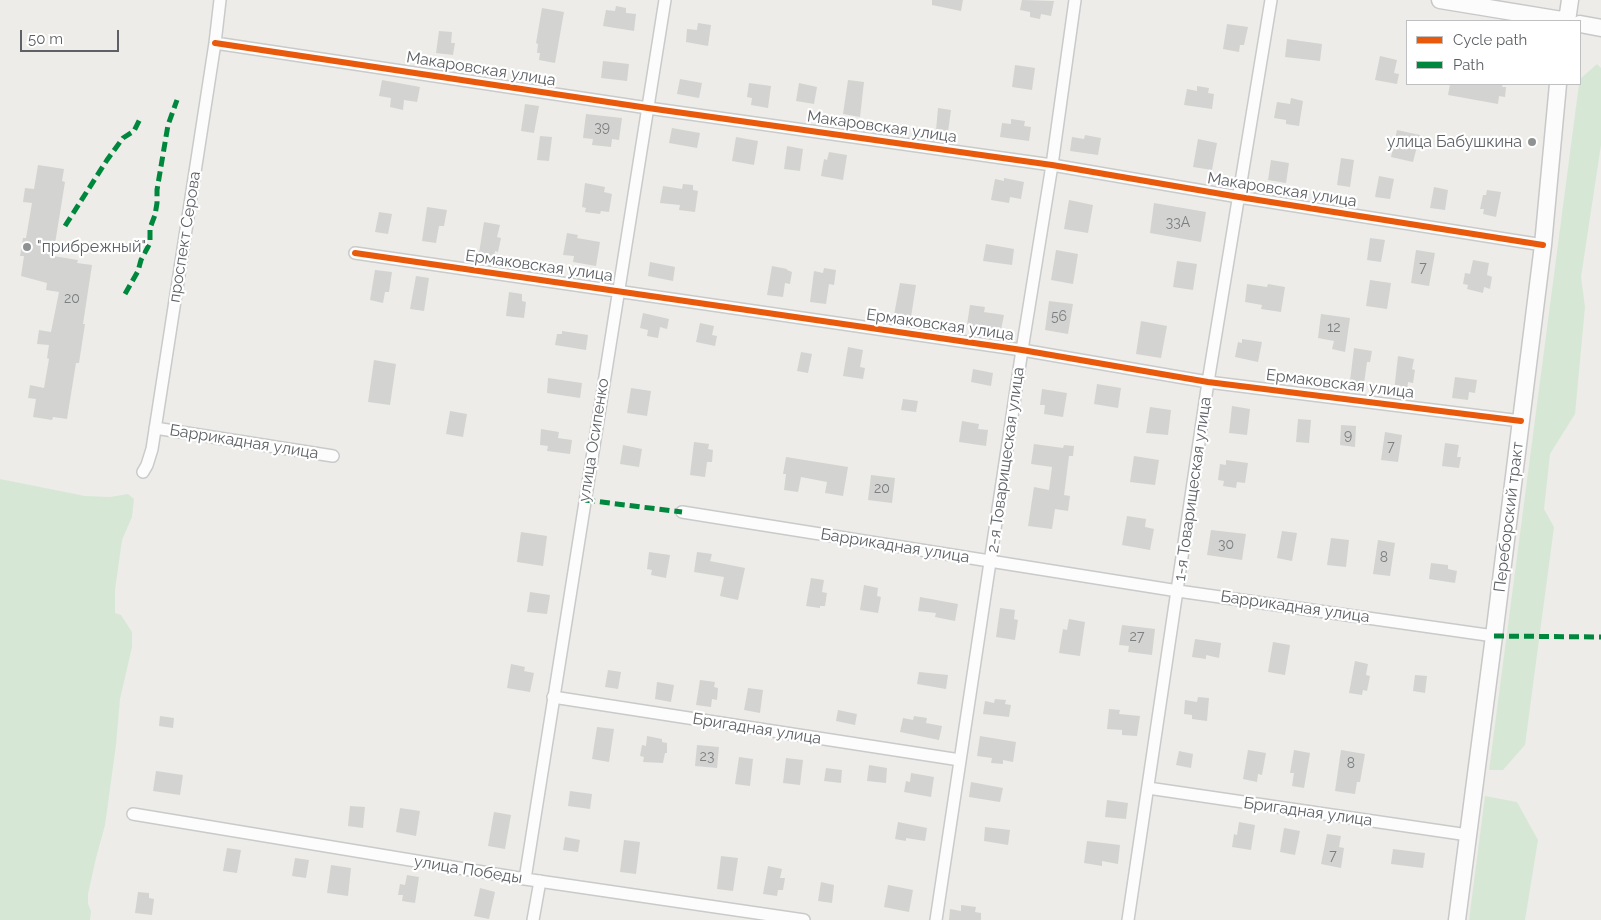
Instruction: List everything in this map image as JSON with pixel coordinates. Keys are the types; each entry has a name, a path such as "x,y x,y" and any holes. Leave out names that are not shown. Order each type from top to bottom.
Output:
{"main road":[{"path":"1440,0 1561,20"},
{"path":"1567,20 1570,0"},
{"path":"1581,24 1601,28"},
{"name":"Переборский тракт","path":"1457,920 1543,245 1558,85"}],"street":[{"name":"проспект Серова","path":"143,472 150,458 155,428 215,43 220,0"},
{"name":"улица Осипенко","path":"525,879 665,0"},
{"name":"2-я Товарищеская улица","path":"936,920 1022,350 1052,165 1075,0"},
{"name":"1-я Товарищеская улица","path":"1128,920 1208,382 1271,0"},
{"name":"Макаровская улица","path":"215,43 648,108 1052,165 1239,197 1543,245"},
{"name":"Ермаковская улица","path":"355,253 1022,350 1208,382 1521,421"},
{"name":"Баррикадная улица","path":"155,428 333,456"},
{"name":"Баррикадная улица","path":"682,512 1178,590 1494,636"},
{"name":"Бригадная улица","path":"553,697 960,760"},
{"name":"Бригадная улица","path":"1148,788 1468,835"},
{"name":"улица Победы","path":"133,814 540,882 804,920"},
{"path":"533,920 540,882"}],"green space":[{"path":"1597,64 1601,68 1601,145 1581,277 1585,307 1575,414 1550,454 1544,509 1554,527 1525,745 1503,770 1489,770 1579,85 1581,85 1581,78"},
{"path":"0,479 85,496 110,497 128,494 134,499 132,517 122,540 115,590 115,613 121,615 132,632 132,647 120,699 105,825 88,894 88,904 91,911 90,920 0,920"},
{"path":"1485,796 1517,802 1538,840 1525,920 1469,920"}],"building":[{"path":"932,0 963,0 961,11 932,5"},
{"path":"1022,0 1054,1 1051,16 1041,14 1040,19 1030,17 1030,12 1020,10"},
{"path":"616,6 626,8 626,13 636,14 634,31 603,26 606,10 615,11"},
{"path":"542,8 564,12 555,63 539,60 540,53 537,53 538,44 536,43"},
{"path":"698,23 711,25 708,46 686,42 687,29 697,30"},
{"path":"1227,24 1248,27 1244,45 1240,45 1239,52 1223,49"},
{"path":"439,31 452,32 451,43 455,43 453,55 436,53"},
{"path":"1287,39 1322,44 1320,61 1285,57"},
{"path":"1380,56 1397,60 1394,73 1399,74 1397,84 1375,80"},
{"path":"603,61 629,64 627,81 601,78"},
{"path":"1015,65 1035,68 1032,90 1012,87"},
{"path":"680,79 702,83 699,98 677,94"},
{"path":"382,80 420,87 417,102 404,100 403,110 390,107 391,98 379,96"},
{"path":"848,80 864,82 860,117 843,114"},
{"path":"749,83 771,86 768,108 751,105 752,98 747,97"},
{"path":"799,83 817,87 814,104 796,101"},
{"path":"1450,85 1503,85 1502,87 1506,87 1505,97 1499,96 1498,104 1448,95"},
{"path":"1197,86 1209,88 1208,93 1214,94 1212,109 1184,105 1187,89 1197,91"},
{"path":"1291,98 1303,101 1299,126 1286,124 1286,120 1274,118 1277,102 1290,104"},
{"path":"525,104 539,106 534,133 521,131"},
{"path":"938,108 951,110 948,132 936,130"},
{"path":"586,114 622,118 619,140 612,139 611,147 592,145 593,139 583,138"},
{"path":"1011,119 1025,121 1024,126 1031,127 1029,141 1000,137 1002,123 1011,124"},
{"path":"672,128 700,133 697,148 669,143"},
{"path":"1397,130 1420,135 1413,162 1391,157"},
{"path":"1085,135 1101,138 1098,155 1070,151 1072,137 1084,139"},
{"path":"540,136 552,137 549,161 537,160"},
{"path":"736,137 758,141 754,165 732,161"},
{"path":"1198,139 1217,143 1212,170 1193,167"},
{"path":"787,146 803,149 800,171 784,169"},
{"path":"829,152 847,155 843,180 821,176 824,159 827,160"},
{"path":"1341,158 1354,160 1350,187 1337,185"},
{"path":"1271,160 1289,163 1286,183 1268,180"},
{"path":"38,165 64,169 62,181 65,182 53,256 78,260 77,263 92,265 79,363 76,363 67,419 53,417 52,420 33,417 36,399 28,398 30,385 44,388 49,359 47,358 49,345 37,344 39,330 51,332 59,292 46,290 47,283 21,276 24,256 20,256 23,238 26,238 32,203 23,202 25,188 34,189"},
{"path":"1379,176 1394,179 1390,199 1375,197"},
{"path":"1004,178 1024,182 1021,199 1010,197 1009,203 991,200 995,179 1004,181"},
{"path":"585,183 605,187 604,192 612,194 609,212 601,211 600,214 585,212 586,208 582,207"},
{"path":"683,184 693,185 693,190 698,191 695,212 679,210 680,205 660,203 663,186 682,189"},
{"path":"1434,187 1448,190 1445,210 1430,208"},
{"path":"1487,190 1501,192 1496,217 1483,214 1484,209 1480,209 1483,195 1486,195"},
{"path":"1069,200 1093,205 1088,233 1064,229"},
{"path":"1154,203 1206,212 1201,242 1150,233"},
{"path":"427,207 447,210 444,226 439,226 436,243 422,241"},
{"path":"379,212 392,214 388,234 375,232"},
{"path":"484,222 500,225 497,237 501,238 498,252 495,251 494,256 479,253"},
{"path":"567,233 578,235 577,238 600,242 596,266 573,262 574,256 563,255"},
{"path":"1370,238 1385,240 1381,262 1367,260"},
{"path":"986,244 1014,249 1012,265 983,261"},
{"path":"1056,250 1078,254 1073,284 1051,280"},
{"path":"1416,250 1435,253 1429,286 1411,283"},
{"path":"1473,260 1489,263 1487,275 1492,277 1490,289 1484,287 1483,293 1467,289 1468,285 1463,284 1465,273 1470,274"},
{"path":"1177,261 1197,264 1193,290 1173,287"},
{"path":"650,262 675,267 673,281 648,276"},
{"path":"772,266 792,272 790,284 785,283 783,297 767,295"},
{"path":"824,268 836,270 834,285 829,284 826,304 810,302 814,271 823,273"},
{"path":"375,270 392,272 389,292 385,292 383,303 370,300"},
{"path":"416,276 429,278 424,311 410,309"},
{"path":"1370,280 1391,283 1387,309 1366,306"},
{"path":"900,283 916,285 911,317 894,315"},
{"path":"1247,284 1267,287 1268,284 1285,287 1281,312 1261,309 1262,305 1245,302"},
{"path":"509,292 522,294 522,301 526,302 524,318 506,316"},
{"path":"1049,301 1073,304 1068,334 1045,330"},
{"path":"970,305 985,307 984,312 1004,315 1001,330 967,325"},
{"path":"643,313 669,319 667,329 660,327 658,338 647,336 648,330 640,328"},
{"path":"1321,314 1350,318 1345,352 1332,349 1334,341 1318,338"},
{"path":"1141,321 1167,326 1161,358 1136,354"},
{"path":"700,323 714,326 712,335 717,336 715,346 696,342"},
{"path":"562,331 588,335 586,350 555,345 557,334 562,334"},
{"path":"1242,339 1262,342 1258,362 1235,357 1238,342 1242,343"},
{"path":"848,347 863,350 860,367 865,368 863,379 843,376"},
{"path":"1354,348 1372,351 1370,362 1367,362 1364,384 1350,381"},
{"path":"801,352 812,354 808,373 797,371"},
{"path":"1398,356 1414,359 1412,369 1415,370 1413,383 1408,382 1407,392 1394,391"},
{"path":"374,360 396,364 390,405 368,402"},
{"path":"973,369 993,373 991,386 971,382"},
{"path":"1455,377 1477,380 1475,393 1469,392 1468,400 1452,398"},
{"path":"548,378 582,383 580,398 547,393"},
{"path":"1097,384 1121,388 1118,408 1094,404"},
{"path":"631,388 651,391 647,416 627,413"},
{"path":"1042,389 1067,393 1063,417 1044,414 1045,405 1040,405"},
{"path":"903,399 918,401 916,412 901,410"},
{"path":"1232,406 1250,409 1247,435 1229,433"},
{"path":"1150,407 1171,410 1168,435 1146,433"},
{"path":"450,411 467,414 463,437 446,434"},
{"path":"1298,419 1311,420 1309,443 1296,442"},
{"path":"962,421 979,424 978,429 988,430 986,446 959,442"},
{"path":"1341,425 1356,426 1355,447 1340,445"},
{"path":"541,429 559,432 558,438 572,440 570,454 547,451 548,446 540,445"},
{"path":"1385,432 1402,435 1398,462 1381,460"},
{"path":"694,442 709,444 708,449 713,450 712,462 707,462 705,477 690,475"},
{"path":"1445,443 1459,445 1457,457 1461,457 1459,468 1442,466"},
{"path":"1034,444 1063,448 1064,445 1074,446 1073,456 1069,456 1064,495 1070,496 1068,511 1055,509 1052,529 1028,526 1034,487 1049,490 1052,467 1031,464"},
{"path":"623,445 642,449 639,467 620,464"},
{"path":"1134,456 1159,460 1155,485 1130,482"},
{"path":"786,457 848,467 843,496 825,493 827,482 801,477 798,492 784,490 786,474 783,474"},
{"path":"1226,460 1248,463 1245,483 1237,482 1236,488 1223,486 1224,481 1218,480 1220,464 1226,465"},
{"path":"871,475 895,478 892,503 868,500"},
{"path":"1127,516 1146,519 1145,527 1154,529 1150,550 1122,545"},
{"path":"1211,530 1246,534 1242,560 1207,555"},
{"path":"1282,531 1297,533 1292,561 1277,558"},
{"path":"521,532 547,536 543,566 517,562"},
{"path":"1331,538 1349,540 1346,567 1327,565"},
{"path":"1378,540 1395,543 1390,576 1373,574"},
{"path":"649,552 670,555 666,578 651,575 652,570 647,569"},
{"path":"697,552 712,554 710,561 745,568 738,600 720,596 724,577 694,572"},
{"path":"1431,563 1448,565 1448,569 1457,571 1455,583 1429,579"},
{"path":"811,578 824,580 822,592 827,593 825,606 820,606 820,608 806,606"},
{"path":"864,585 878,588 877,596 881,597 878,613 860,610"},
{"path":"530,592 550,595 547,614 527,612"},
{"path":"920,597 958,604 955,621 935,617 936,613 918,611"},
{"path":"1000,608 1015,610 1014,619 1018,620 1015,640 996,637"},
{"path":"1069,619 1085,622 1080,656 1059,653 1063,629 1067,630"},
{"path":"1122,625 1155,629 1152,655 1128,652 1129,646 1119,645"},
{"path":"1195,639 1221,643 1219,658 1206,655 1206,659 1192,657"},
{"path":"1273,642 1290,645 1285,675 1268,672"},
{"path":"1355,661 1368,664 1366,675 1370,676 1367,691 1363,690 1362,695 1349,693"},
{"path":"511,664 525,667 524,671 534,673 530,692 507,688"},
{"path":"608,670 621,672 618,689 605,687"},
{"path":"919,672 948,675 946,689 917,684"},
{"path":"1415,675 1427,676 1425,693 1413,691"},
{"path":"700,680 715,682 714,687 718,688 717,700 712,699 711,707 696,705"},
{"path":"657,682 674,685 671,702 655,699"},
{"path":"748,688 763,690 760,713 744,710"},
{"path":"1198,697 1209,698 1207,721 1192,719 1192,715 1184,714 1185,700 1197,702"},
{"path":"995,699 1006,700 1005,704 1011,705 1009,717 983,714 985,701 994,703"},
{"path":"1109,709 1120,710 1119,714 1140,716 1137,736 1122,735 1122,730 1107,729"},
{"path":"838,710 857,714 855,725 836,721"},
{"path":"160,716 174,718 173,728 159,726"},
{"path":"914,716 927,718 926,723 942,726 939,740 900,732 903,718 913,720"},
{"path":"597,727 614,729 609,762 592,759"},
{"path":"647,736 662,739 662,742 667,743 667,753 665,753 663,763 643,762 644,757 640,756 642,745 646,746"},
{"path":"980,736 1016,742 1013,762 1003,760 1003,764 991,763 992,758 977,756"},
{"path":"697,745 719,747 717,768 695,766"},
{"path":"1248,750 1266,753 1262,775 1258,774 1257,782 1243,779"},
{"path":"1294,750 1310,753 1304,788 1292,786 1294,773 1290,773"},
{"path":"1341,750 1365,754 1360,782 1357,782 1355,794 1335,791"},
{"path":"1179,751 1193,754 1191,768 1176,765"},
{"path":"739,757 753,759 750,786 735,784"},
{"path":"786,758 803,760 800,785 783,783"},
{"path":"869,765 887,768 886,783 867,781"},
{"path":"826,768 842,770 841,783 824,781"},
{"path":"156,771 183,775 180,795 153,791"},
{"path":"911,773 934,777 931,797 904,792 906,781 910,782"},
{"path":"971,782 1003,788 1000,802 969,797"},
{"path":"570,791 592,794 590,809 568,806"},
{"path":"1107,800 1128,803 1126,819 1105,817"},
{"path":"350,806 365,807 363,828 348,826"},
{"path":"400,808 420,811 416,836 396,832"},
{"path":"494,812 511,815 505,849 488,846"},
{"path":"898,822 927,828 925,841 906,838 906,841 895,839"},
{"path":"1239,822 1255,825 1251,850 1232,847 1234,834 1237,835"},
{"path":"985,827 1010,830 1008,845 984,841"},
{"path":"1284,828 1300,831 1295,855 1280,852"},
{"path":"1327,834 1341,836 1339,847 1344,848 1341,868 1321,864"},
{"path":"565,837 580,840 578,852 563,850"},
{"path":"624,840 640,842 636,874 620,872"},
{"path":"1087,841 1120,845 1118,864 1102,861 1102,866 1084,863"},
{"path":"227,848 241,850 237,873 223,871"},
{"path":"1393,849 1425,853 1423,868 1391,864"},
{"path":"721,856 738,858 733,891 717,889"},
{"path":"295,858 309,860 306,878 292,876"},
{"path":"331,865 351,868 348,896 327,893"},
{"path":"768,866 782,869 780,878 785,878 783,890 778,890 777,896 763,894"},
{"path":"407,875 419,877 415,903 402,901 403,895 398,895 400,884 405,885"},
{"path":"821,882 834,885 832,903 818,901"},
{"path":"888,885 913,890 909,912 884,907"},
{"path":"480,888 495,892 489,919 474,916"},
{"path":"138,892 149,893 149,898 154,899 152,915 135,913"},
{"path":"961,905 976,907 975,912 981,913 981,920 949,920 950,909 961,911"}],"marked path":[{"path":"125,294 138,271 141,260 150,243 150,228 155,215 157,190 168,125 177,100"},
{"path":"65,226 107,160 123,138 134,131 141,117"},
{"path":"585,500 682,512"},
{"path":"1494,636 1601,637"}],"cycle path":[{"path":"215,43 648,108 1052,165 1239,197 1543,245"},
{"path":"355,253 1022,350 1208,382 1521,421"}],"place":[{"name":"улица Бабушкина","path":"1532,142"},
{"name":"\"прибрежный\"","path":"27,247"}]}
